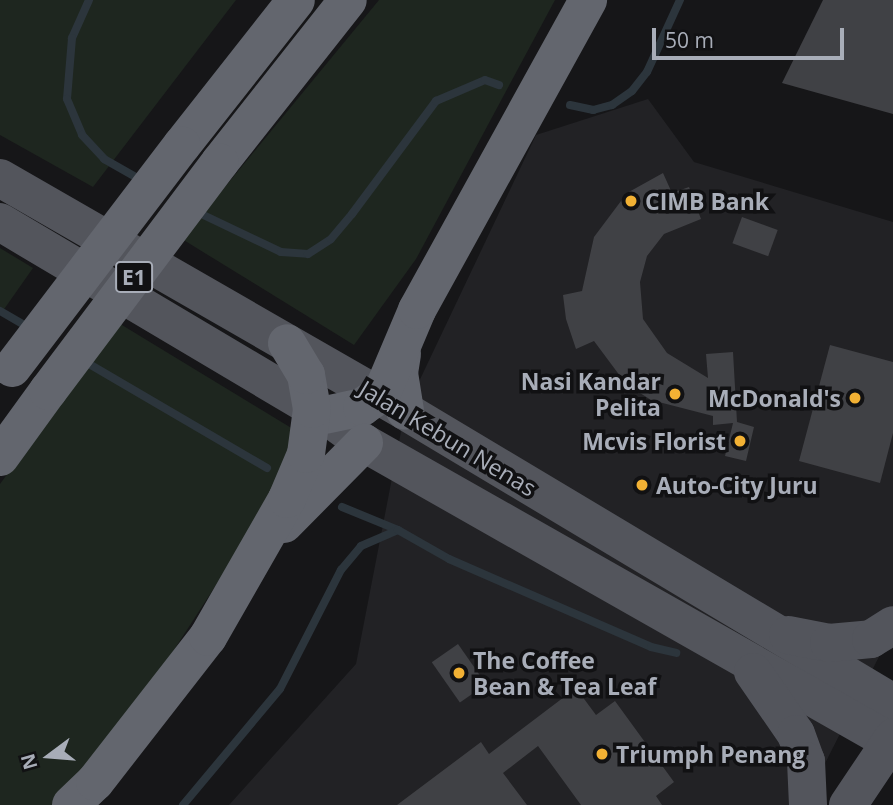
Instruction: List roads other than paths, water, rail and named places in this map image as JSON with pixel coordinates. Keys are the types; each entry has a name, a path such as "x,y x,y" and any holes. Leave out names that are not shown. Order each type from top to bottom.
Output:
{"highway":[{"name":"E1","path":"6,376 181,145 296,0"},
{"name":"E1","path":"0,457 220,162 348,0"},
{"path":"319,412 392,404 417,310 588,0"},
{"path":"71,805 94,782 208,637 265,543 306,454 319,412 306,376 287,343"},
{"path":"265,543 364,443"}],"main road":[{"name":"Jalan Kebun Nenas","path":"0,178 392,404 755,644 892,741"},
{"name":"Jalan Kebun Nenas","path":"0,222 319,412 364,443 755,644 893,704"},
{"path":"808,805 806,761 755,644 829,643 871,639 893,625"},
{"path":"848,805 892,741"}],"waterway":[{"path":"89,0 72,38 67,99 82,135 104,159 141,180"},
{"path":"570,105 593,110 612,105 632,91 647,72 680,0"},
{"path":"195,211 281,252 308,254 331,239 352,214 436,101 485,80 499,85"},
{"path":"0,311 31,329"},
{"path":"84,361 267,468"},
{"path":"342,507 398,530"},
{"path":"183,805 280,689 341,570 361,546 398,530 449,559 651,647 676,653"}],"place":[{"name":"CIMB Bank","path":"631,201"},
{"name":"Nasi Kandar Pelita","path":"675,394"},
{"name":"McDonald's","path":"855,398"},
{"name":"Mcvis Florist","path":"740,441"},
{"name":"Auto-City Juru","path":"642,485"},
{"name":"The Coffee Bean & Tea Leaf","path":"459,673"},
{"name":"Triumph Penang","path":"602,754"}]}
